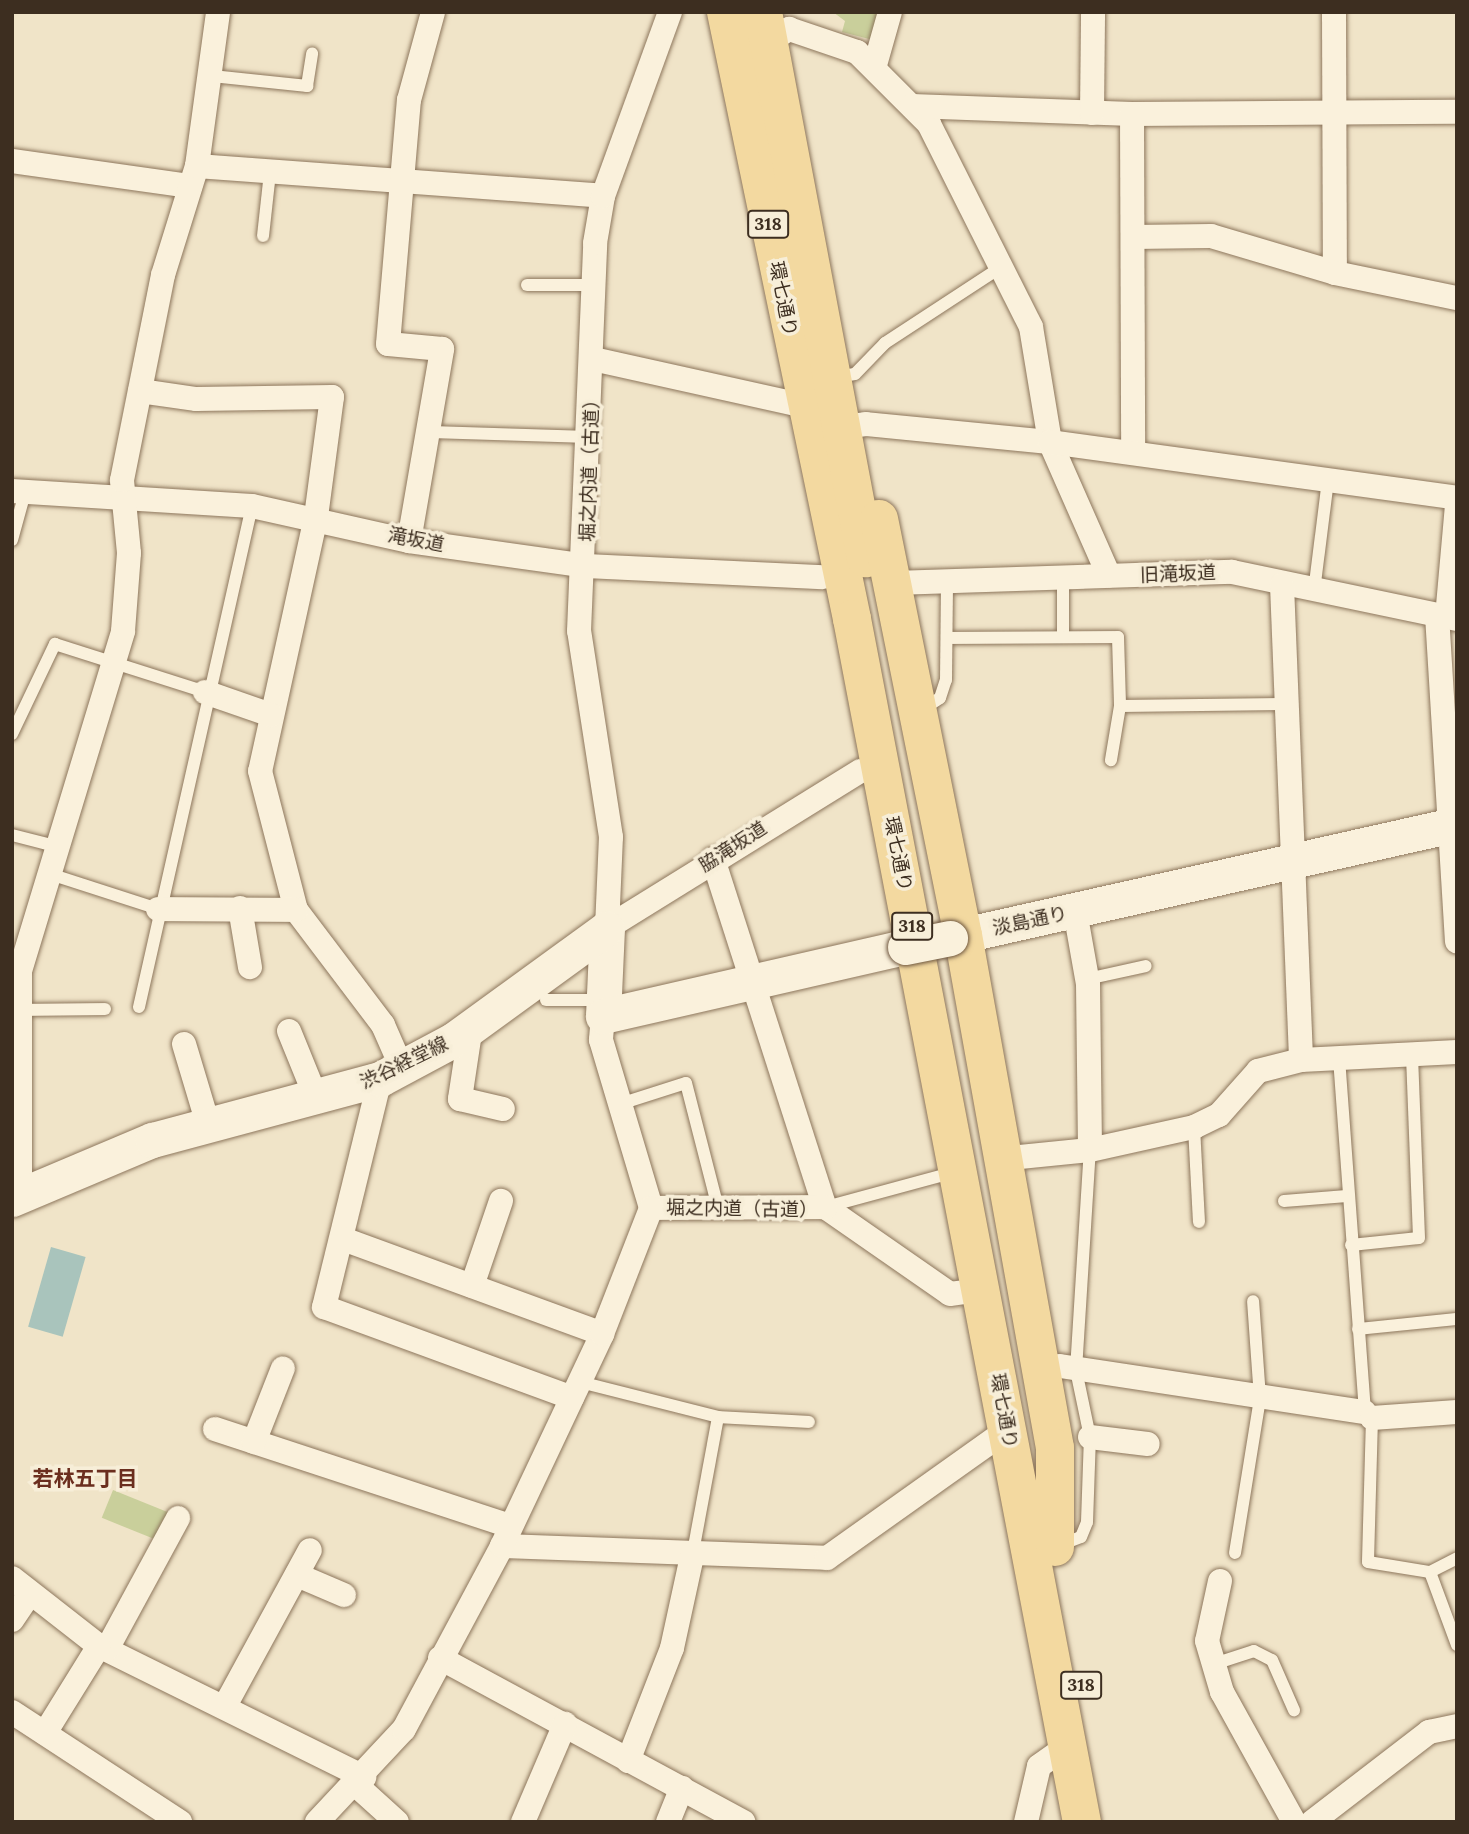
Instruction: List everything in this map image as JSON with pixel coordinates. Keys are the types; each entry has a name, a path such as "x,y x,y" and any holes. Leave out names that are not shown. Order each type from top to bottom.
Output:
{"main road":[{"name":"環七通り","path":"726,12 819,423 1055,1547 1107,1822"},
{"name":"環七通り","path":"765,27 832,378 819,423 860,660 1082,1822"},
{"path":"819,423 808,479 823,578 860,771 900,948 940,1176 1007,1518 1037,1587"},
{"path":"819,423 871,488 894,583 919,709 957,937 1000,1158 1058,1370 1055,1547"},
{"name":"淡島通り","path":"603,1008 754,983 1454,825"},
{"path":"603,1008 607,928"},
{"name":"渋谷経堂線","path":"16,1197 208,1124 317,1100 391,1073 471,1026 607,928"}],"street":[{"path":"16,1197 20,971 53,875 123,631 129,553 122,498 163,275 194,176 212,76 218,12"},
{"path":"408,541 442,349 388,344 409,100 433,12"},
{"name":"堀之内道（古道）","path":"607,928 611,837 579,631 586,566 592,437 594,285 603,196 670,12"},
{"path":"875,65 890,12"},
{"path":"1092,113 1093,12"},
{"path":"1334,12 1335,273"},
{"path":"765,27 789,29 857,52 875,65 929,124 1004,265 1031,327 1051,442 1109,576"},
{"path":"912,106 1132,114 1457,111"},
{"path":"1132,114 1133,452"},
{"path":"12,161 194,176 270,173 603,196"},
{"path":"1133,237 1211,236 1335,273 1457,298"},
{"path":"593,359 819,423 866,424 1051,442 1457,498"},
{"path":"140,391 196,399 332,397 316,517 260,771 296,910 383,1026 391,1073 324,1307 576,1390"},
{"name":"滝坂道","path":"18,494 252,506 316,517 408,541 586,566 823,578"},
{"path":"1457,505 1447,617 1457,941"},
{"name":"旧滝坂道","path":"894,583 1232,572 1282,585 1447,617"},
{"path":"1282,585 1282,705 1301,1060"},
{"path":"205,692 271,715"},
{"name":"脇滝坂道","path":"607,928 713,859 860,771"},
{"path":"713,859 825,1207"},
{"path":"240,908 250,967"},
{"path":"158,909 296,910"},
{"path":"1075,911 1087,979 1090,1150"},
{"name":"堀之内道（古道）","path":"603,1008 601,1040 651,1208 825,1207 950,1294 964,1292"},
{"path":"471,1026 460,1099 503,1109"},
{"path":"289,1031 317,1100"},
{"path":"184,1044 208,1124"},
{"path":"1000,1158 1090,1150 1194,1128 1219,1115 1258,1070 1301,1060 1457,1052"},
{"path":"472,1286 501,1201"},
{"path":"317,1822 360,1781 404,1729 506,1536 576,1390 651,1208"},
{"path":"343,1239 601,1334"},
{"path":"254,1442 283,1368"},
{"path":"1058,1370 1368,1415 1457,1412"},
{"path":"215,1429 506,1536 693,1552 827,1558 993,1440"},
{"path":"1090,1437 1148,1444"},
{"path":"45,1733 103,1648 178,1518"},
{"path":"226,1704 310,1550"},
{"path":"628,1761 672,1648 693,1552"},
{"path":"297,1575 344,1595"},
{"path":"1220,1581 1207,1641 1222,1692 1294,1822"},
{"path":"12,1620 21,1586 103,1648 226,1704 360,1781 397,1822"},
{"path":"440,1658 743,1822"},
{"path":"12,1712 180,1822"},
{"path":"523,1822 565,1724"},
{"path":"1312,1822 1429,1732 1456,1728"},
{"path":"1026,1822 1039,1766 1068,1746"},
{"path":"668,1822 682,1788"}],"lane":[{"path":"212,76 307,86 312,53"},
{"path":"263,236 270,173"},
{"path":"832,378 856,374 885,343 1004,265"},
{"path":"527,285 594,285"},
{"path":"429,432 592,437"},
{"path":"1314,591 1328,480"},
{"path":"12,540 18,494"},
{"path":"139,1007 205,692 252,506"},
{"path":"1063,577 1063,637"},
{"path":"919,709 940,698 947,638 947,581"},
{"path":"947,638 1118,637 1120,706 1111,760"},
{"path":"12,734 55,644 205,692"},
{"path":"1120,706 1282,705"},
{"path":"12,835 60,848"},
{"path":"53,875 158,909"},
{"path":"1087,979 1146,966"},
{"path":"546,1000 603,1008"},
{"path":"20,1010 106,1009"},
{"path":"1351,1245 1419,1238 1412,1053"},
{"path":"1339,1058 1351,1245 1368,1415 1368,1562 1430,1572 1457,1558"},
{"path":"620,1104 686,1083 718,1208"},
{"path":"1194,1128 1199,1222"},
{"path":"1055,1547 1081,1537 1087,1522 1090,1437 1058,1370 1090,1150"},
{"path":"825,1207 940,1176"},
{"path":"1284,1200 1348,1196"},
{"path":"1235,1553 1260,1398 1253,1301"},
{"path":"1358,1329 1457,1319"},
{"path":"576,1390 718,1417 809,1422"},
{"path":"693,1552 718,1417"},
{"path":"1430,1572 1457,1645"},
{"path":"1214,1664 1254,1651 1272,1660 1294,1710"}],"green space":[{"path":"833,12 882,12 873,40 842,32 845,21"},
{"path":"113,1490 170,1513 159,1541 102,1518"}],"water":[{"path":"51,1247 86,1257 63,1337 28,1327"}],"district":[{"name":"若林五丁目","path":"85,1479"}]}
